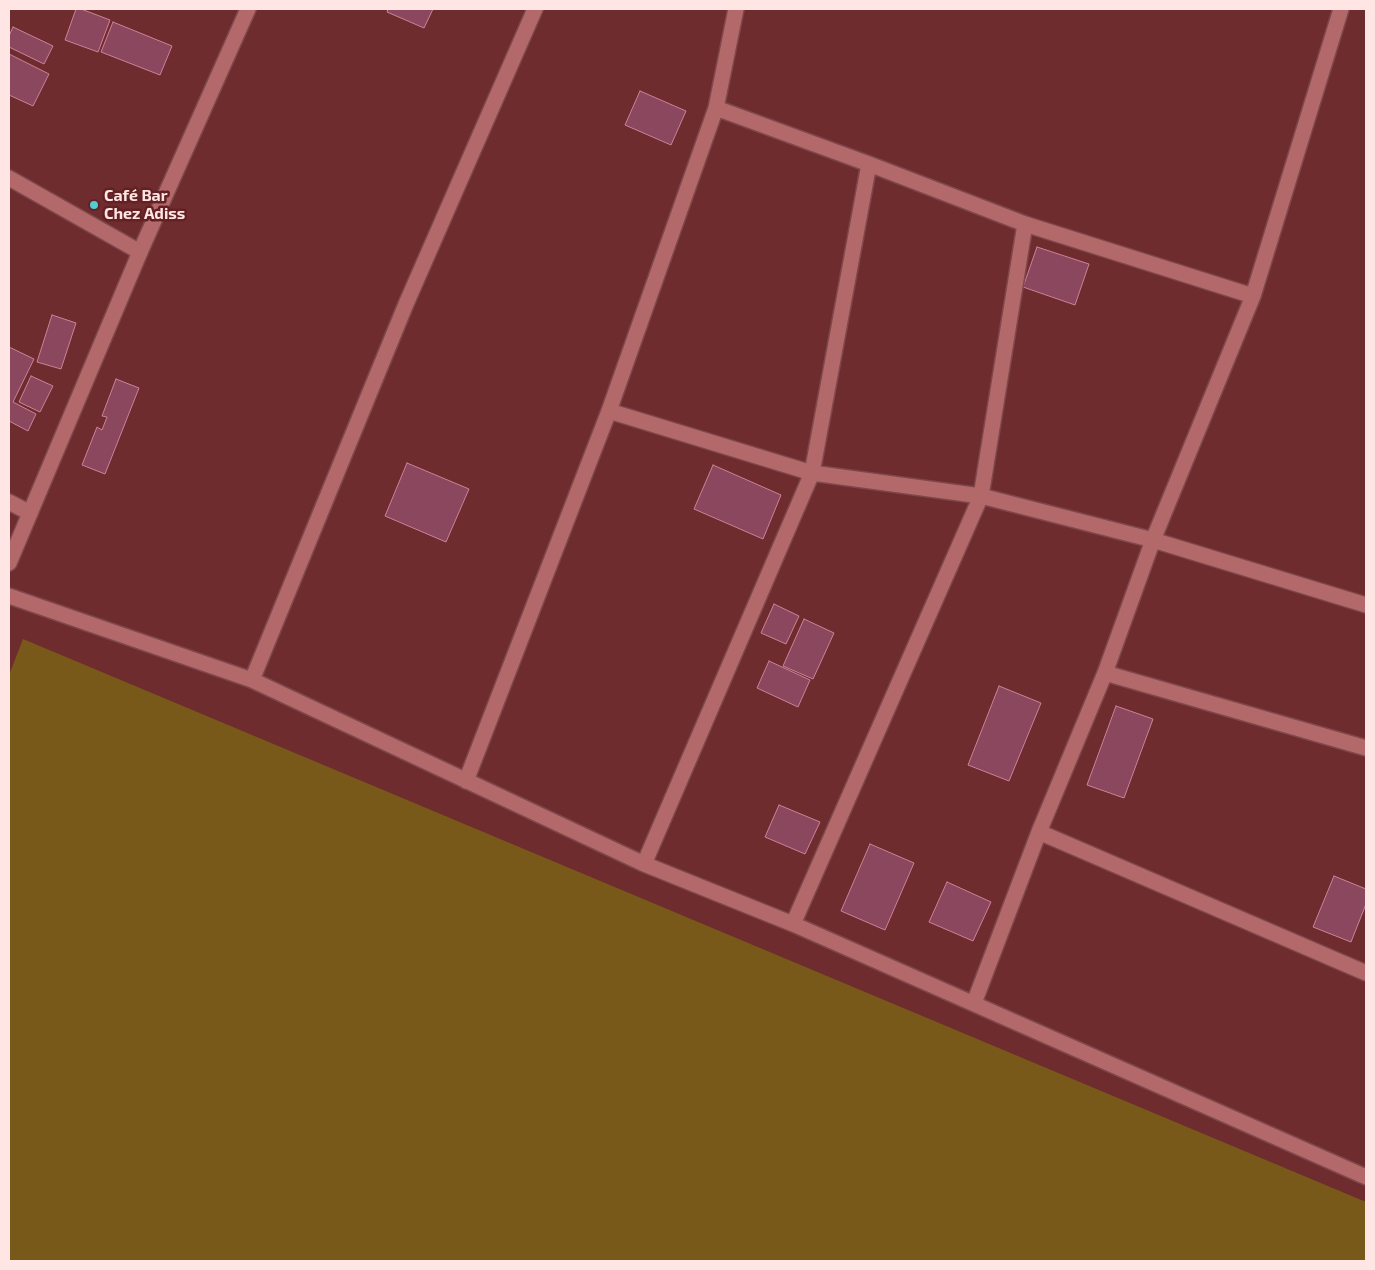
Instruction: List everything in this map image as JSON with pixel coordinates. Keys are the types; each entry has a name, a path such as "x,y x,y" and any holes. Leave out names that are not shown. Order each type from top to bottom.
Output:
{"street":[{"path":"9,563 140,252 248,9"},
{"path":"252,680 406,304 535,9"},
{"path":"466,781 610,411 716,108 736,9"},
{"path":"974,1003 1039,832 1105,673 1152,540 1253,296 1341,9"},
{"path":"716,108 1025,224 1253,296"},
{"path":"644,864 812,473 869,164"},
{"path":"9,178 140,252"},
{"path":"793,924 980,496 1025,224"},
{"path":"610,411 812,473 980,496 1152,540 1366,605"},
{"path":"9,502 30,513"},
{"path":"9,596 252,680 644,864 793,924 1366,1176"},
{"path":"1105,673 1366,748"},
{"path":"1039,832 1366,973"}],"shaded area":[{"path":"23,639 1366,1202 1366,1261 9,1261 9,675"}],"building":[{"path":"76,9 81,9 110,20 98,52 65,40"},
{"path":"388,9 433,9 424,28 387,12"},
{"path":"113,22 172,46 160,75 101,52"},
{"path":"13,27 53,46 44,64 9,47 9,36"},
{"path":"9,54 49,74 33,106 9,95"},
{"path":"640,91 686,111 671,145 625,125"},
{"path":"1037,247 1089,264 1075,305 1023,287"},
{"path":"52,315 76,323 61,369 37,362"},
{"path":"9,347 34,359 13,402 36,414 28,431 9,421"},
{"path":"31,376 53,386 40,412 19,402"},
{"path":"116,379 139,388 105,474 82,465 97,427 102,430 107,417 102,416"},
{"path":"407,463 469,489 446,542 385,516"},
{"path":"713,465 781,495 763,539 694,509"},
{"path":"774,604 799,616 786,644 761,633"},
{"path":"804,619 834,633 813,679 783,666"},
{"path":"769,661 810,680 798,707 757,688"},
{"path":"999,686 1041,703 1009,781 968,765"},
{"path":"1116,706 1153,719 1124,798 1087,785"},
{"path":"779,805 820,822 805,854 765,837"},
{"path":"870,844 914,863 885,930 841,911"},
{"path":"1334,876 1366,889 1366,904 1351,942 1313,927"},
{"path":"947,882 991,902 973,941 929,922"}],"place":[{"name":"Café Bar Chez Adiss","path":"94,205"}]}
